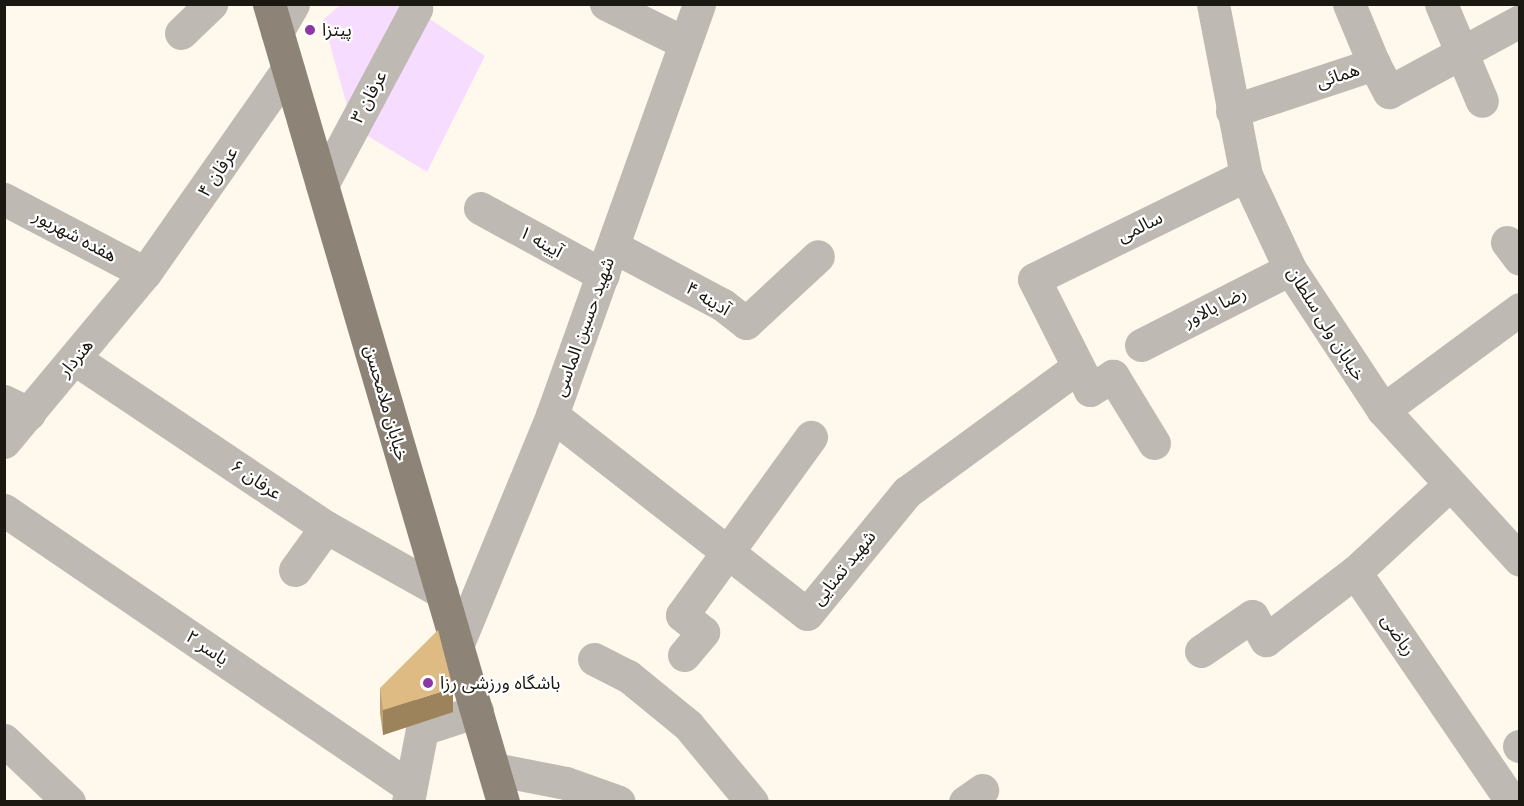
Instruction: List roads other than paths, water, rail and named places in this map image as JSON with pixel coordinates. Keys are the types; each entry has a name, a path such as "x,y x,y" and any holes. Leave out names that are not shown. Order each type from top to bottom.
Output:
{"main road":[{"name":"خیابان ملامحسن","path":"280,14 288,69 503,801"}],"street":[{"path":"181,33 211,4"},
{"path":"606,4 685,43"},
{"name":"شهید حسین الماسی","path":"458,646 552,415 699,4"},
{"name":"خیابان ولی سلطان","path":"1213,4 1246,175 1290,269 1383,410 1448,486 1520,560"},
{"path":"1349,4 1374,64"},
{"path":"1441,4 1482,101"},
{"name":"عرفان ۳","path":"322,185 416,9"},
{"name":"همائی","path":"1232,111 1374,64 1389,92 1520,21"},
{"name":"عرفان ۴","path":"145,273 288,69"},
{"name":"سالمی","path":"1078,367 1034,279 1246,175"},
{"name":"هفده شهریور","path":"4,199 145,273"},
{"name":"آیینه ۱","path":"480,208 608,261"},
{"name":"آدینه ۴","path":"608,261 723,305 746,323 818,256"},
{"name":"رضا بالاور","path":"1141,345 1290,269"},
{"name":"هنردار","path":"4,442 17,407 75,359 145,273"},
{"path":"1383,410 1520,309"},
{"name":"عرفان ۶","path":"75,359 326,527 442,592"},
{"path":"1078,367 1090,390 1113,376 1154,443"},
{"name":"شهید تمنایی","path":"552,415 807,614 907,492 1078,367"},
{"path":"684,655 703,632 682,615 811,437"},
{"path":"1201,651 1252,616 1266,640 1355,572 1448,486"},
{"name":"یاسر ۲","path":"4,510 409,794"},
{"path":"295,570 326,527"},
{"name":"ریاضی","path":"1355,572 1512,801"},
{"path":"594,659 659,699 714,753 752,801"},
{"path":"409,794 422,729 477,711"},
{"path":"4,740 69,801"},
{"path":"494,768 566,783 619,801"}],"place":[{"name":"پیتزا","path":"310,30"},
{"name":"باشگاه ورزشی رزا","path":"428,683"}]}
